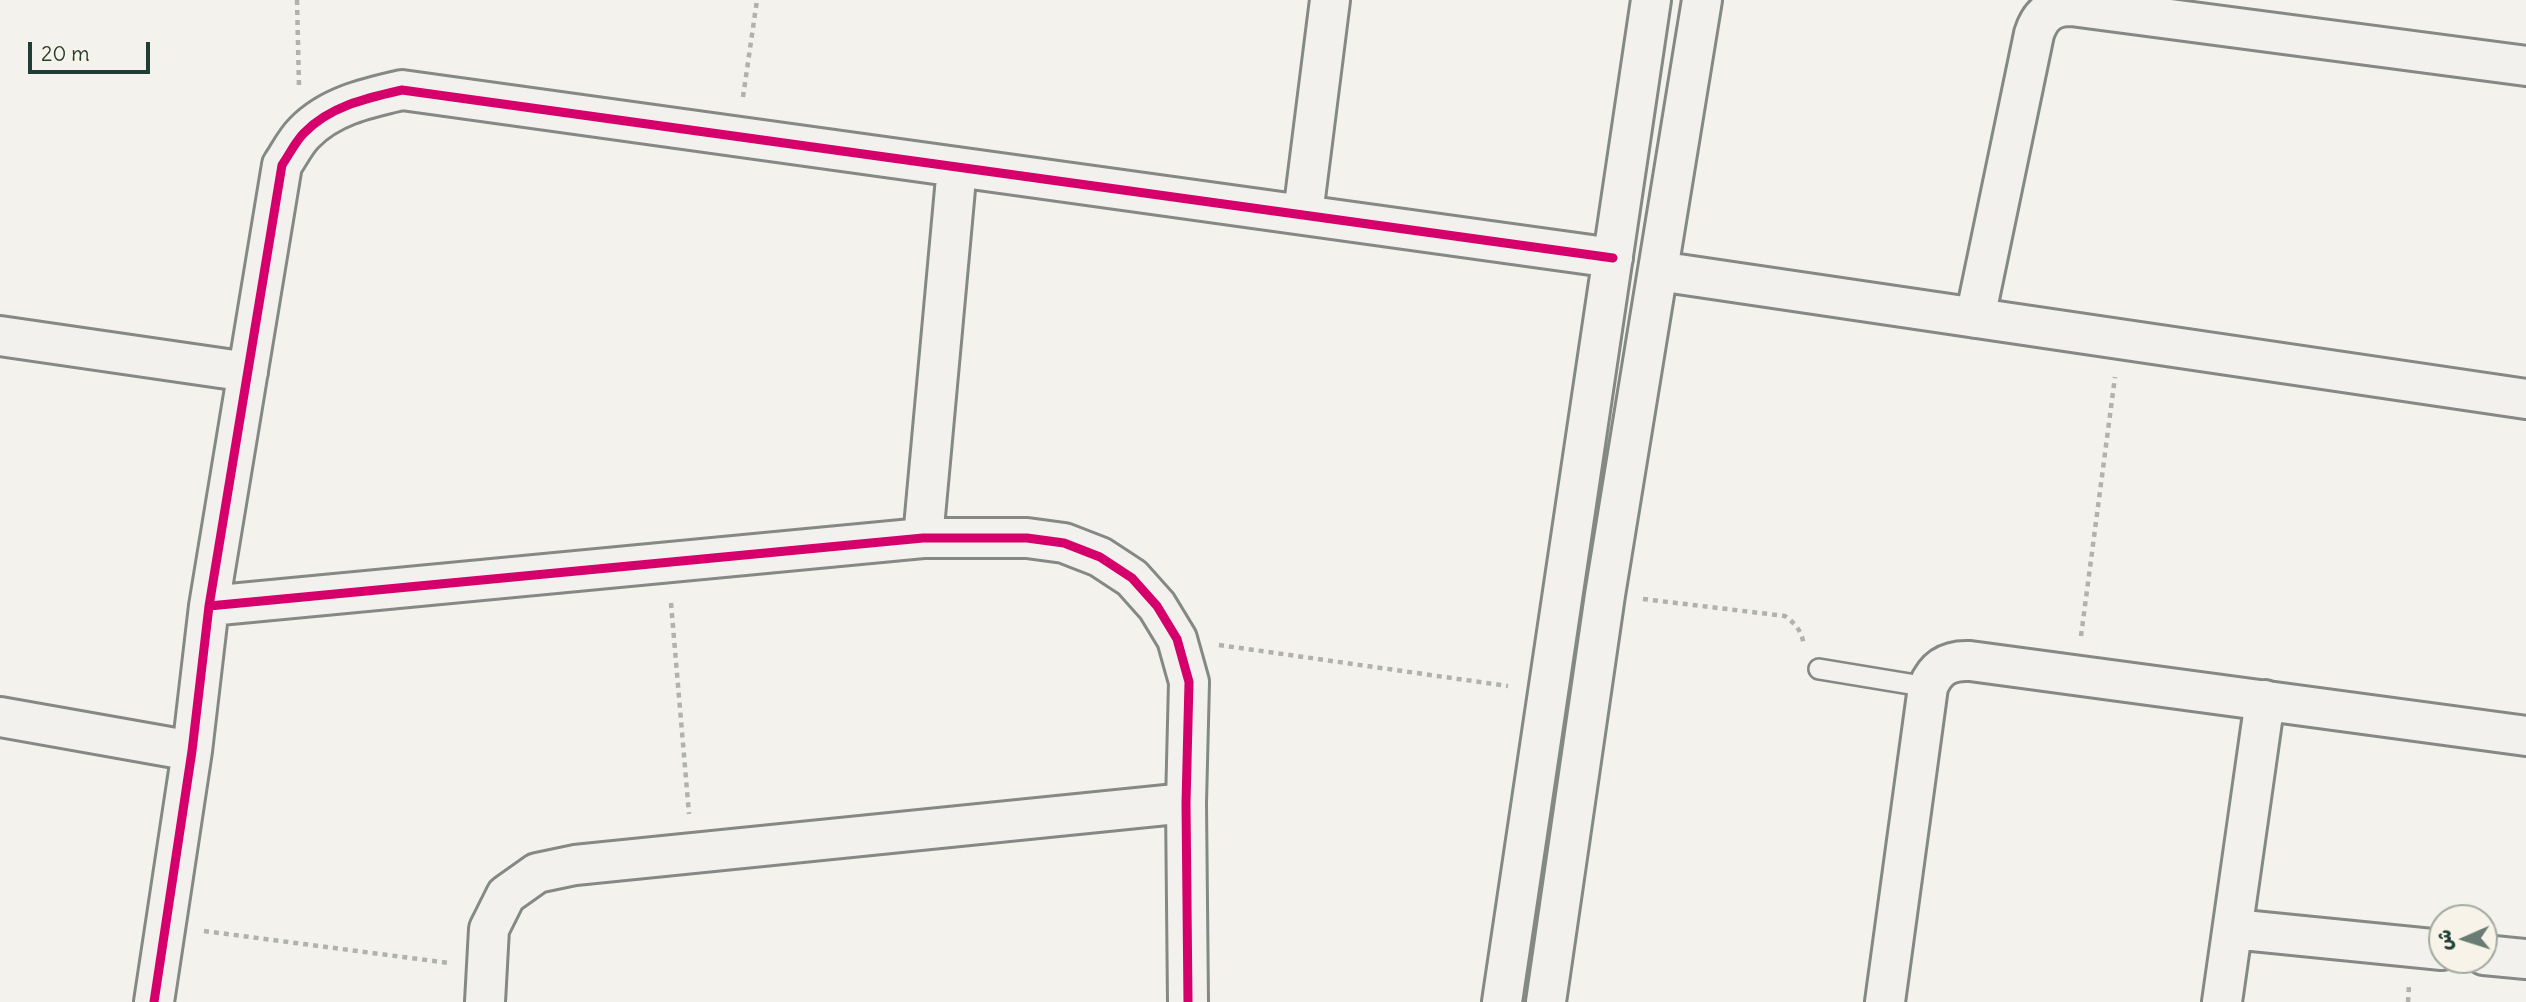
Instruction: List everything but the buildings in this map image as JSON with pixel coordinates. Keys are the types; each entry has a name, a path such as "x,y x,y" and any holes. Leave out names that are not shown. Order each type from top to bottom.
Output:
{"street":[{"path":"1303,214 1330,0"},
{"path":"1502,1002 1651,0"},
{"path":"1546,1002 1605,595 1702,0"},
{"path":"1975,318 2034,34 2045,14 2055,8 2067,3 2526,66"},
{"path":"154,1002 192,751 209,607 282,165 304,134 332,111 367,98 402,90 1613,258"},
{"path":"923,538 957,167"},
{"path":"1658,271 2526,399"},
{"path":"0,336 248,372"},
{"path":"209,607 923,538 1027,538 1064,543 1100,557 1132,578 1157,606 1177,639 1189,682 1186,803 1188,1002"},
{"path":"1885,1002 1928,687 1933,675 1944,665 1957,660 2526,736"},
{"path":"2222,1002 2265,700"},
{"path":"0,717 192,751"},
{"path":"486,985 489,929 506,895 537,873 575,865 1186,803"},
{"path":"2233,929 2428,949"},
{"path":"2498,956 2526,959"}],"lane":[{"path":"1819,669 1928,687"}],"path":[{"path":"298,0 297,63 304,134"},
{"path":"737,136 757,0"},
{"path":"2075,675 2121,339"},
{"path":"668,563 692,853"},
{"path":"1605,595 1786,616 1802,634 1804,647 1819,669"},
{"path":"1177,639 1548,692"},
{"path":"165,926 486,985"}],"cycle path":[{"path":"154,1002 192,751 209,606 282,165 304,133 325,116 362,100 402,90 1613,258"},
{"path":"209,606 923,538 1027,538 1064,543 1100,557 1132,578 1157,606 1177,639 1189,682 1186,803 1188,1002"}]}
